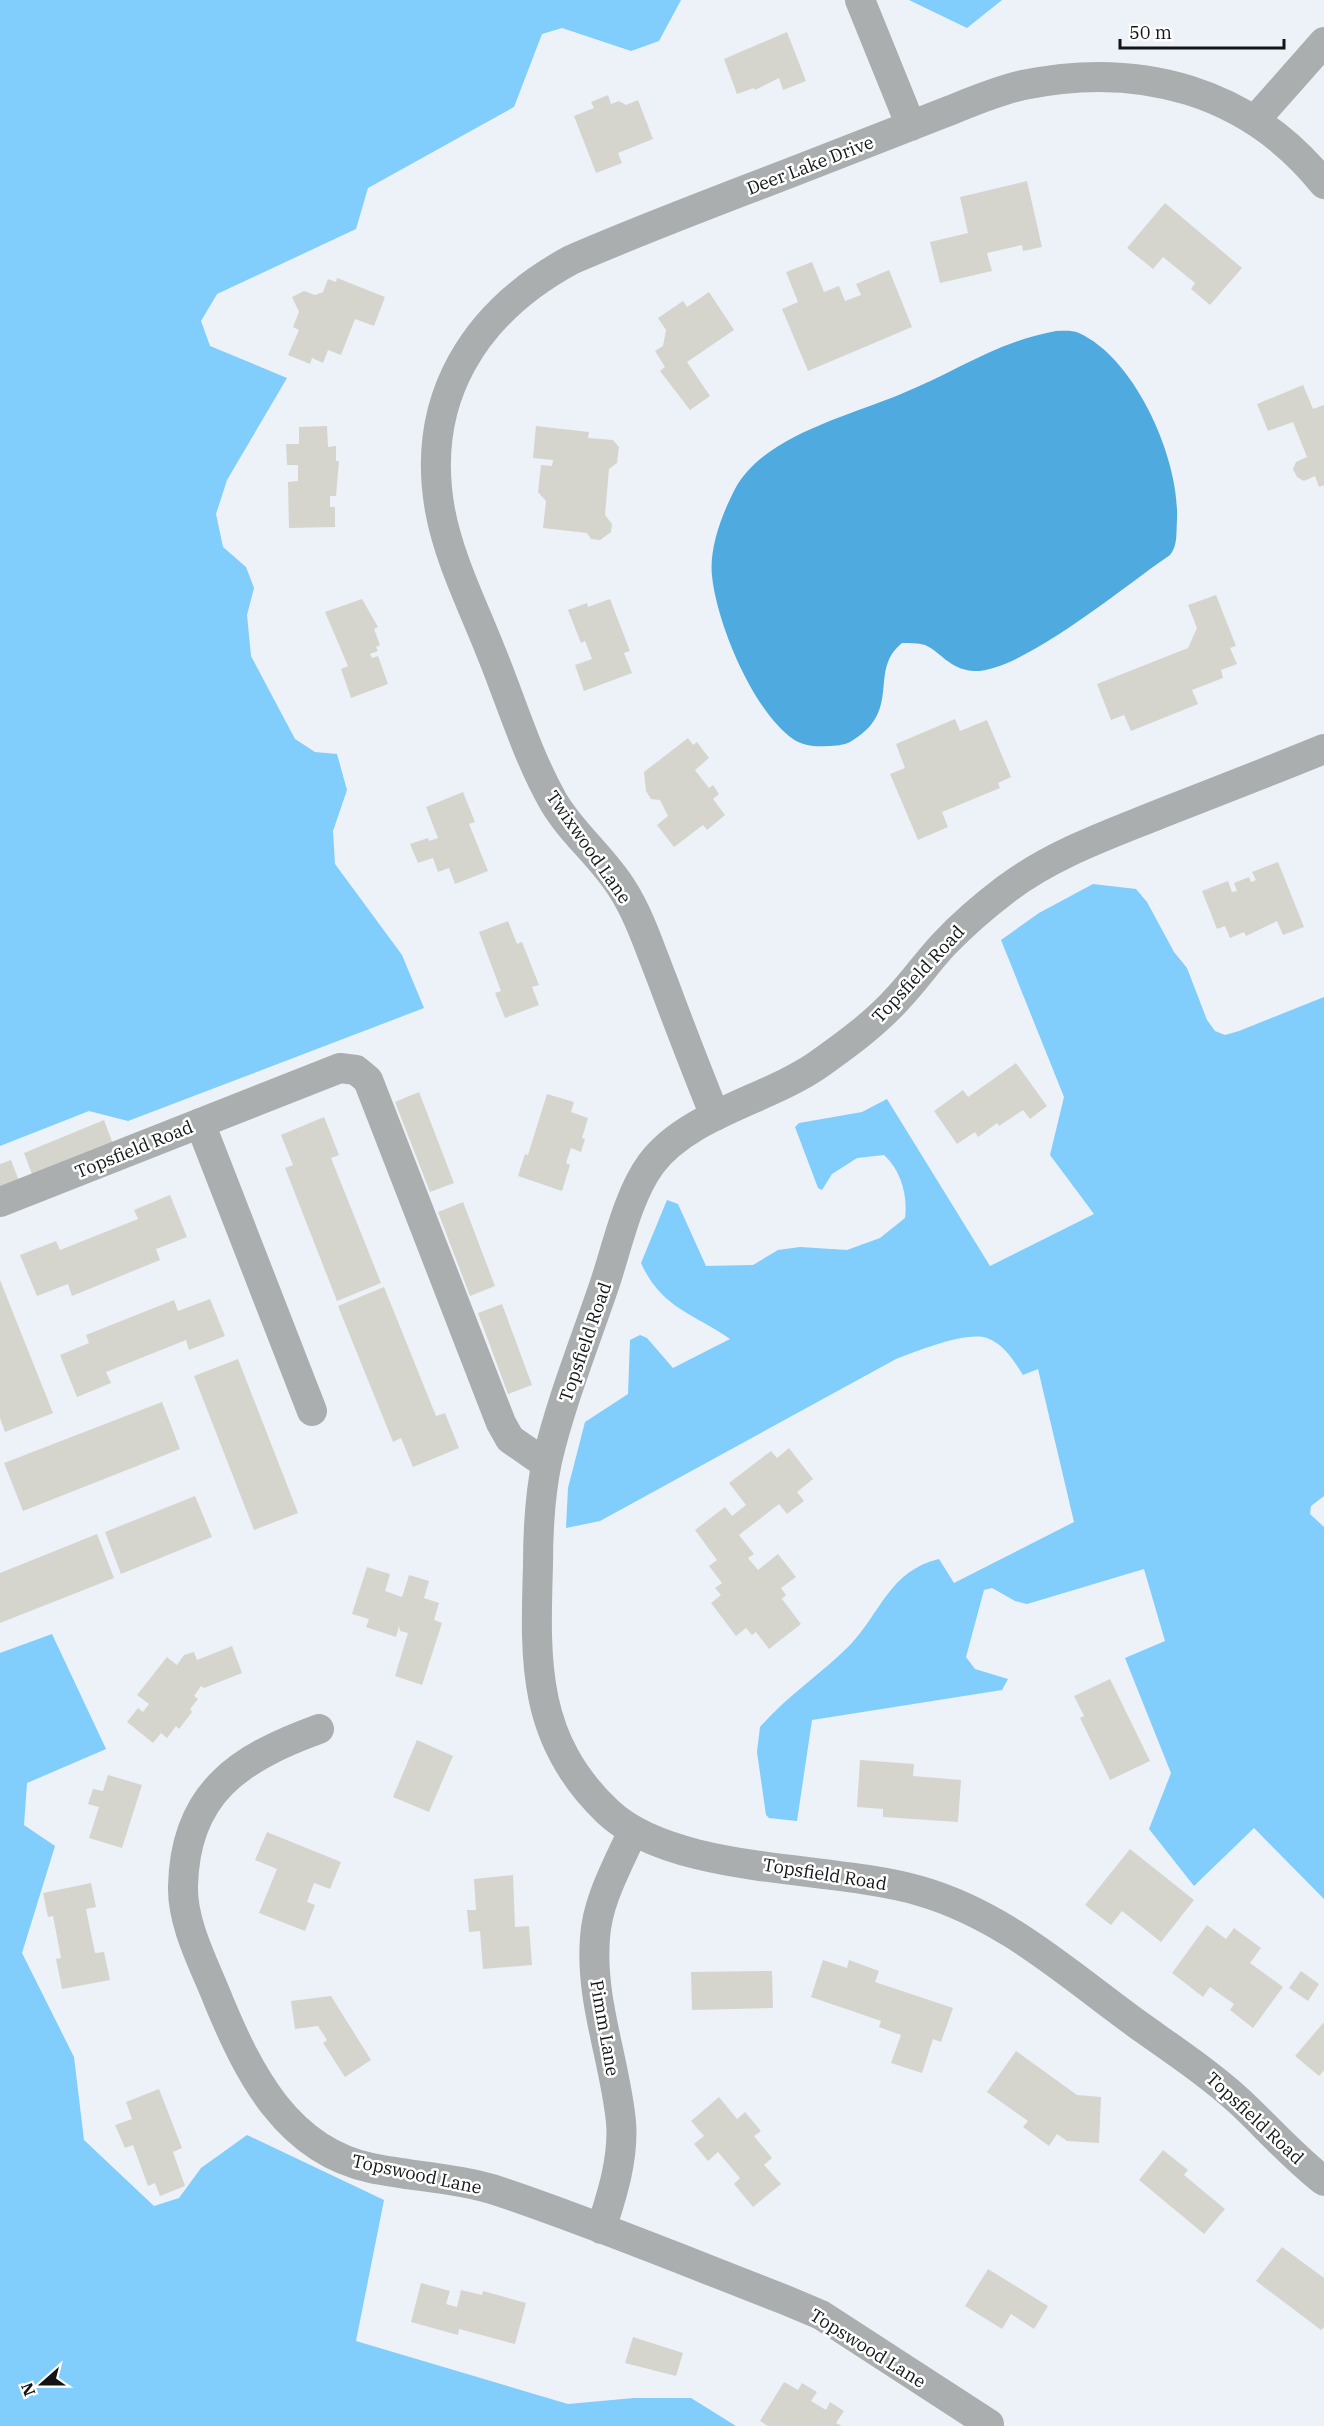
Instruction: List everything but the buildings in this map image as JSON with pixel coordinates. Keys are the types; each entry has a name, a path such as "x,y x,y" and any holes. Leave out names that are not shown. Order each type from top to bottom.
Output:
{"street":[{"path":"860,0 911,126"},
{"path":"1255,120 1324,42"},
{"name":"Deer Lake Drive","path":"441,511 436,482 436,448 447,394 477,339 498,311 522,290 546,274 593,250 1000,92 1079,77 1143,79 1176,86 1230,107 1255,120 1285,141 1324,184"},
{"name":"Twixwood Lane","path":"441,511 459,572 539,772 563,817 623,890 641,925 715,1116"},
{"name":"Topsfield Road","path":"1324,749 1059,856 1010,886 968,921 875,1022 823,1062 776,1091 715,1116 670,1145 652,1161 640,1181 558,1421 546,1464 538,1554 536,1636 538,1674 544,1710 559,1749 584,1785 609,1813 633,1831 712,1858 877,1881 917,1890 977,1912 1036,1948 1138,2025 1203,2070 1324,2181"},
{"name":"Topsfield Road","path":"0,1202 340,1068 356,1070 368,1080 501,1423 510,1439 546,1464"},
{"path":"200,1123 312,1411"},
{"name":"Topswood Lane","path":"319,1729 283,1742 251,1758 225,1779 208,1798 196,1820 183,1863 183,1890 188,1920 241,2054 255,2080 291,2124 342,2158 367,2167 481,2187 601,2229 821,2315 989,2424"},
{"name":"Pimm Lane","path":"601,2229 619,2160 621,2125 598,2004 594,1962 595,1935 610,1881 633,1831"}],"shaded area":[{"path":"0,0 681,0 659,41 631,51 562,28 542,34 514,107 368,188 356,229 217,294 201,321 210,346 287,378 227,480 216,514 223,547 246,567 254,588 247,615 251,656 295,739 315,752 337,754 347,790 333,831 335,864 402,955 424,1008 128,1121 89,1111 0,1146"},
{"path":"909,0 1002,0 967,28"},
{"path":"1056,331 1079,333 1100,346 1119,365 1151,414 1171,469 1176,496 1177,520 1173,551 1073,625 1018,658 993,668 965,670 951,664 925,645 902,643 892,654 887,666 881,704 876,717 866,730 850,742 836,746 810,745 793,739 778,726 751,688 729,641 715,596 712,554 721,520 735,489 748,471 765,455 786,441 901,394 1014,342"},
{"path":"1093,884 1136,889 1147,902 1174,952 1187,968 1207,1020 1215,1031 1225,1035 1239,1031 1324,997 1324,1496 1311,1506 1310,1514 1324,1527 1324,1899 1254,1828 1194,1886 1149,1829 1171,1773 1125,1658 1165,1641 1144,1569 1027,1604 1015,1601 992,1588 984,1590 966,1657 975,1669 1008,1679 1002,1690 812,1720 797,1821 769,1818 766,1815 757,1752 760,1727 849,1646 897,1583 922,1565 939,1559 954,1583 1074,1522 1038,1369 1023,1375 999,1344 987,1338 954,1339 896,1359 600,1521 566,1528 568,1488 585,1422 628,1394 630,1340 640,1335 647,1338 673,1368 730,1339 668,1300 649,1278 641,1263 667,1200 678,1204 706,1266 753,1265 778,1250 800,1247 847,1250 880,1238 905,1218 902,1184 890,1161 884,1155 857,1158 832,1174 822,1190 818,1188 795,1127 799,1123 862,1112 887,1099 990,1266 1094,1214 1050,1155 1064,1097 1001,940 1039,913"},
{"path":"52,1634 106,1749 27,1783 24,1825 55,1846 22,1953 74,2057 84,2140 154,2206 179,2198 201,2168 247,2135 384,2200 356,2341 568,2404 634,2398 691,2398 736,2426 0,2426 0,1653"}]}
